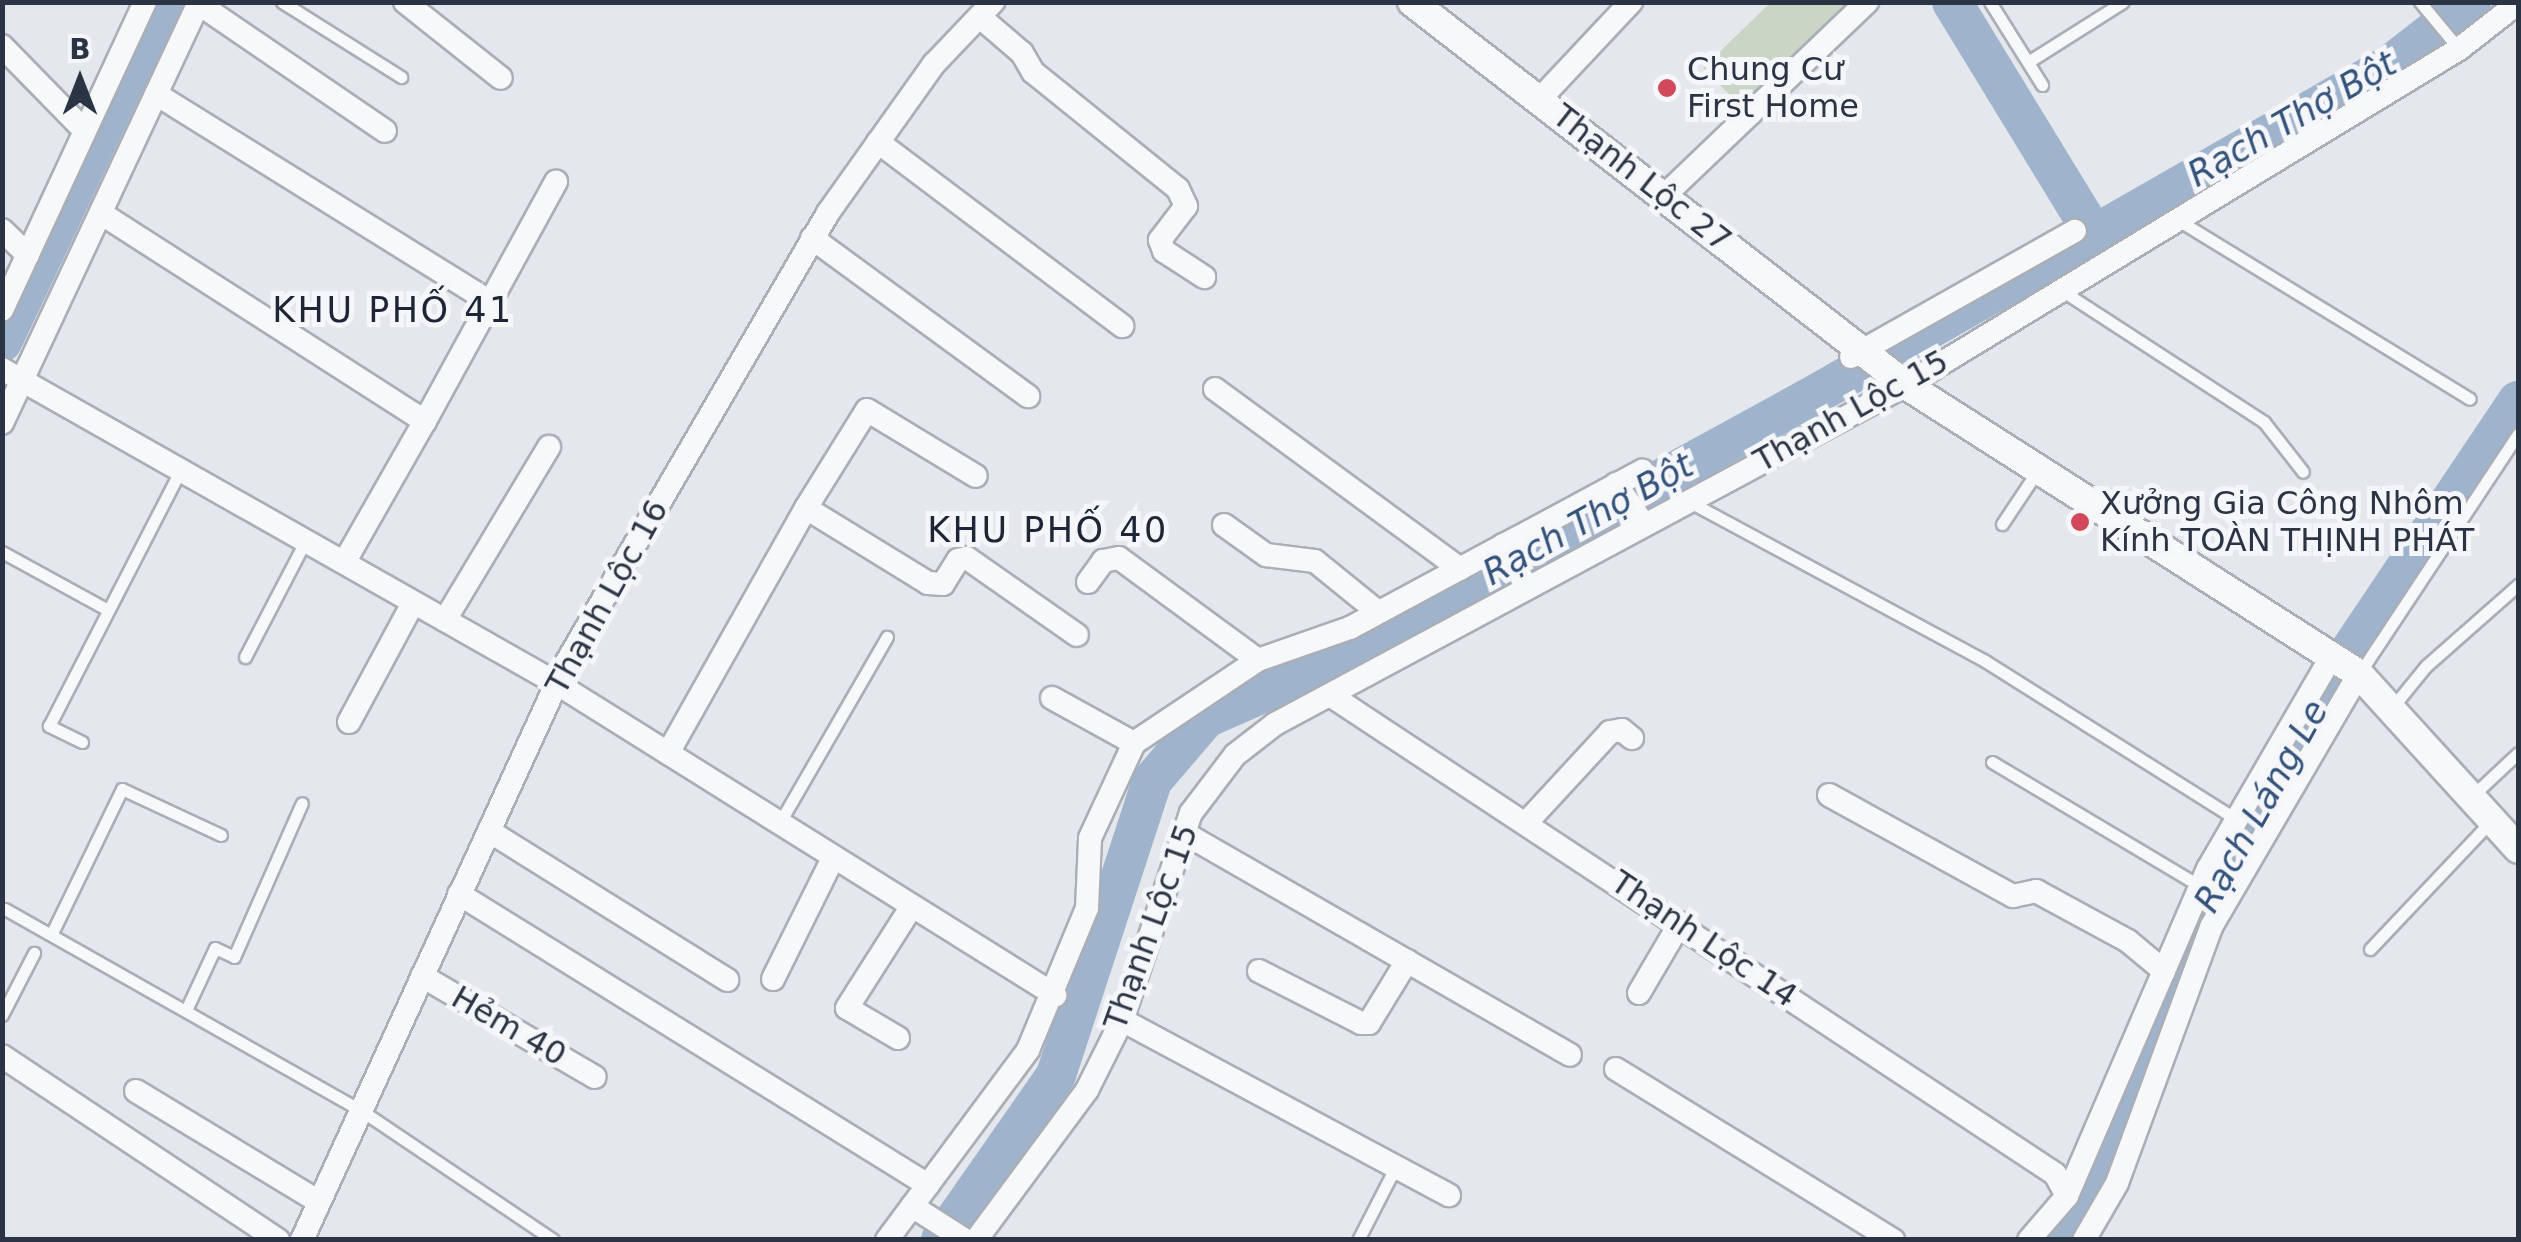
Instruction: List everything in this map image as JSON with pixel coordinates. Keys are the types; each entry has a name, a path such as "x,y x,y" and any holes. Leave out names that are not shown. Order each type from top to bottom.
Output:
{"street":[{"path":"2,310 82,128 145,2"},
{"path":"405,2 501,78"},
{"name":"Thạnh Lộc 27","path":"1412,2 1900,380 2343,662 2518,849"},
{"path":"1540,99 1632,2"},
{"path":"1664,196 1867,2"},
{"path":"2,423 14,374 102,214 199,3 385,130"},
{"name":"Thạnh Lộc 15","path":"976,1240 1087,1090 1122,1020 1191,813 1235,755 1330,694 2061,290 2518,4"},
{"path":"987,10 1033,72 1178,189 1186,206 1160,240 1164,251 1204,277"},
{"name":"Thạnh Lộc 16","path":"302,1240 556,683 812,238 934,64 987,10"},
{"path":"2,46 82,128"},
{"path":"156,94 490,302"},
{"path":"878,142 1122,326"},
{"path":"345,562 556,182"},
{"path":"102,214 425,422"},
{"path":"2,230 28,255"},
{"name":"Thạnh Lộc 15","path":"1863,353 2074,231"},
{"path":"812,238 1028,396"},
{"path":"14,374 556,683 1055,995"},
{"path":"1215,389 1460,569"},
{"path":"668,753 806,508 867,410 976,476"},
{"path":"445,620 549,447"},
{"path":"1052,698 1134,743 1258,660 1350,628 1642,471"},
{"path":"1616,484 1643,524"},
{"path":"806,508 928,584 942,584 958,560 967,558 1077,635"},
{"path":"1224,525 1266,555 1314,561 1378,612"},
{"path":"1503,545 1528,587"},
{"path":"1088,582 1103,561 1119,558 1258,660"},
{"path":"350,722 413,603"},
{"path":"2029,1240 2067,1196 2200,886 2237,820 2343,662"},
{"path":"2084,1240 2117,1184 2211,927 2343,662"},
{"name":"Thạnh Lộc 14","path":"1330,694 2055,1174 2067,1196"},
{"path":"1528,822 1610,732 1622,730 1632,738"},
{"name":"Thạnh Lộc 15","path":"887,1240 1028,1050 1055,995 1087,908 1090,838 1134,743"},
{"path":"1829,795 2013,896 2036,891 2128,940 2164,970"},
{"path":"488,830 727,980"},
{"path":"1184,833 1570,1055"},
{"path":"774,979 834,858"},
{"path":"459,894 928,1185"},
{"path":"898,1038 847,1008 912,906"},
{"path":"1640,993 1680,923"},
{"path":"1258,971 1361,1023 1370,1022 1407,961"},
{"name":"Hẻm 40","path":"422,976 595,1077"},
{"path":"1122,1020 1449,1195"},
{"path":"2,1056 278,1240"},
{"path":"1616,1069 1892,1240"},
{"path":"136,1092 320,1202"},
{"path":"912,1206 965,1240"}],"lane":[{"path":"282,2 402,77"},
{"path":"1990,2 2042,85"},
{"path":"2028,62 2123,2"},
{"path":"2422,5 2454,43"},
{"path":"2178,220 2470,399"},
{"path":"2061,290 2264,422 2292,450 2303,472"},
{"path":"2343,662 2518,434"},
{"path":"82,742 49,726 181,469"},
{"path":"2002,524 2038,470"},
{"path":"1686,500 1986,661 2237,820"},
{"path":"245,657 306,540"},
{"path":"2,552 106,609"},
{"path":"2390,708 2426,666 2518,585"},
{"path":"780,822 886,637"},
{"path":"2471,797 2518,753"},
{"path":"1992,762 2200,886"},
{"path":"52,933 122,789 221,835"},
{"path":"187,1008 215,948 234,957 302,804"},
{"path":"2370,949 2492,820"},
{"path":"5,909 187,1008 359,1110 553,1240"},
{"path":"2,1015 34,953"},
{"path":"1358,1240 1396,1166"}],"green space":[{"path":"1851,2 1743,108 1703,68 1770,3"}],"waterway":[{"path":"2,342 163,2"},
{"path":"1952,2 2094,235"},
{"name":"Rạch Thợ Bột","path":"941,1240 1056,1075 1152,781 1206,718 1301,676 1811,397 2390,65 2471,2"},
{"name":"Rạch Láng Le","path":"2057,1240 2110,1156 2199,916 2298,728 2518,401"}],"place":[{"name":"Chung Cư First Home","path":"1667,88"},
{"name":"Xưởng Gia Công Nhôm Kính TOÀN THỊNH PHÁT","path":"2080,522"}],"district":[{"name":"KHU PHỐ 41","path":"393,310"},
{"name":"KHU PHỐ 40","path":"1048,530"}]}
